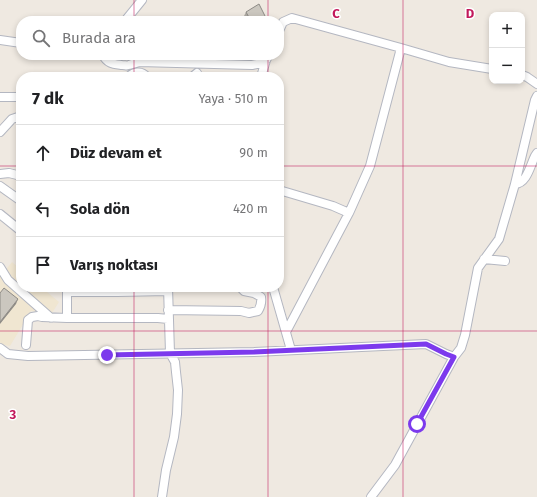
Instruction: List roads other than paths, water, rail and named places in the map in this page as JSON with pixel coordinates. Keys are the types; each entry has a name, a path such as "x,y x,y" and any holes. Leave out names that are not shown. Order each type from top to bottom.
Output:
{"street":[{"path":"128,16 142,0"},
{"path":"284,22 292,18 449,62 489,69"},
{"path":"0,40 16,42"},
{"path":"286,332 349,213 370,166 401,48"},
{"path":"106,60 113,64 129,65 139,62 252,65 261,63 265,60"},
{"path":"263,72 267,60"},
{"path":"525,76 537,84"},
{"path":"371,497 394,465 454,357 461,348 465,335 478,268 499,239 515,184 537,96"},
{"path":"0,97 16,97"},
{"path":"0,132 12,119 16,118"},
{"path":"515,184 524,179 537,154"},
{"path":"0,166 10,173 16,175"},
{"path":"0,174 10,173"},
{"path":"0,186 16,197"},
{"path":"284,191 333,206 349,213"},
{"path":"0,214 16,227"},
{"path":"484,259 505,261"},
{"path":"0,267 8,280 16,287"},
{"path":"21,292 50,318"},
{"path":"67,292 67,318"},
{"path":"162,497 166,470 174,437 178,390 175,362 170,353 168,292"},
{"path":"168,310 241,311 253,313 258,311 262,302 261,297 249,292"},
{"path":"274,292 291,350"},
{"path":"26,345 28,320 32,317 168,319"},
{"path":"0,348 8,354 28,356 254,352 426,344 454,357"}]}
